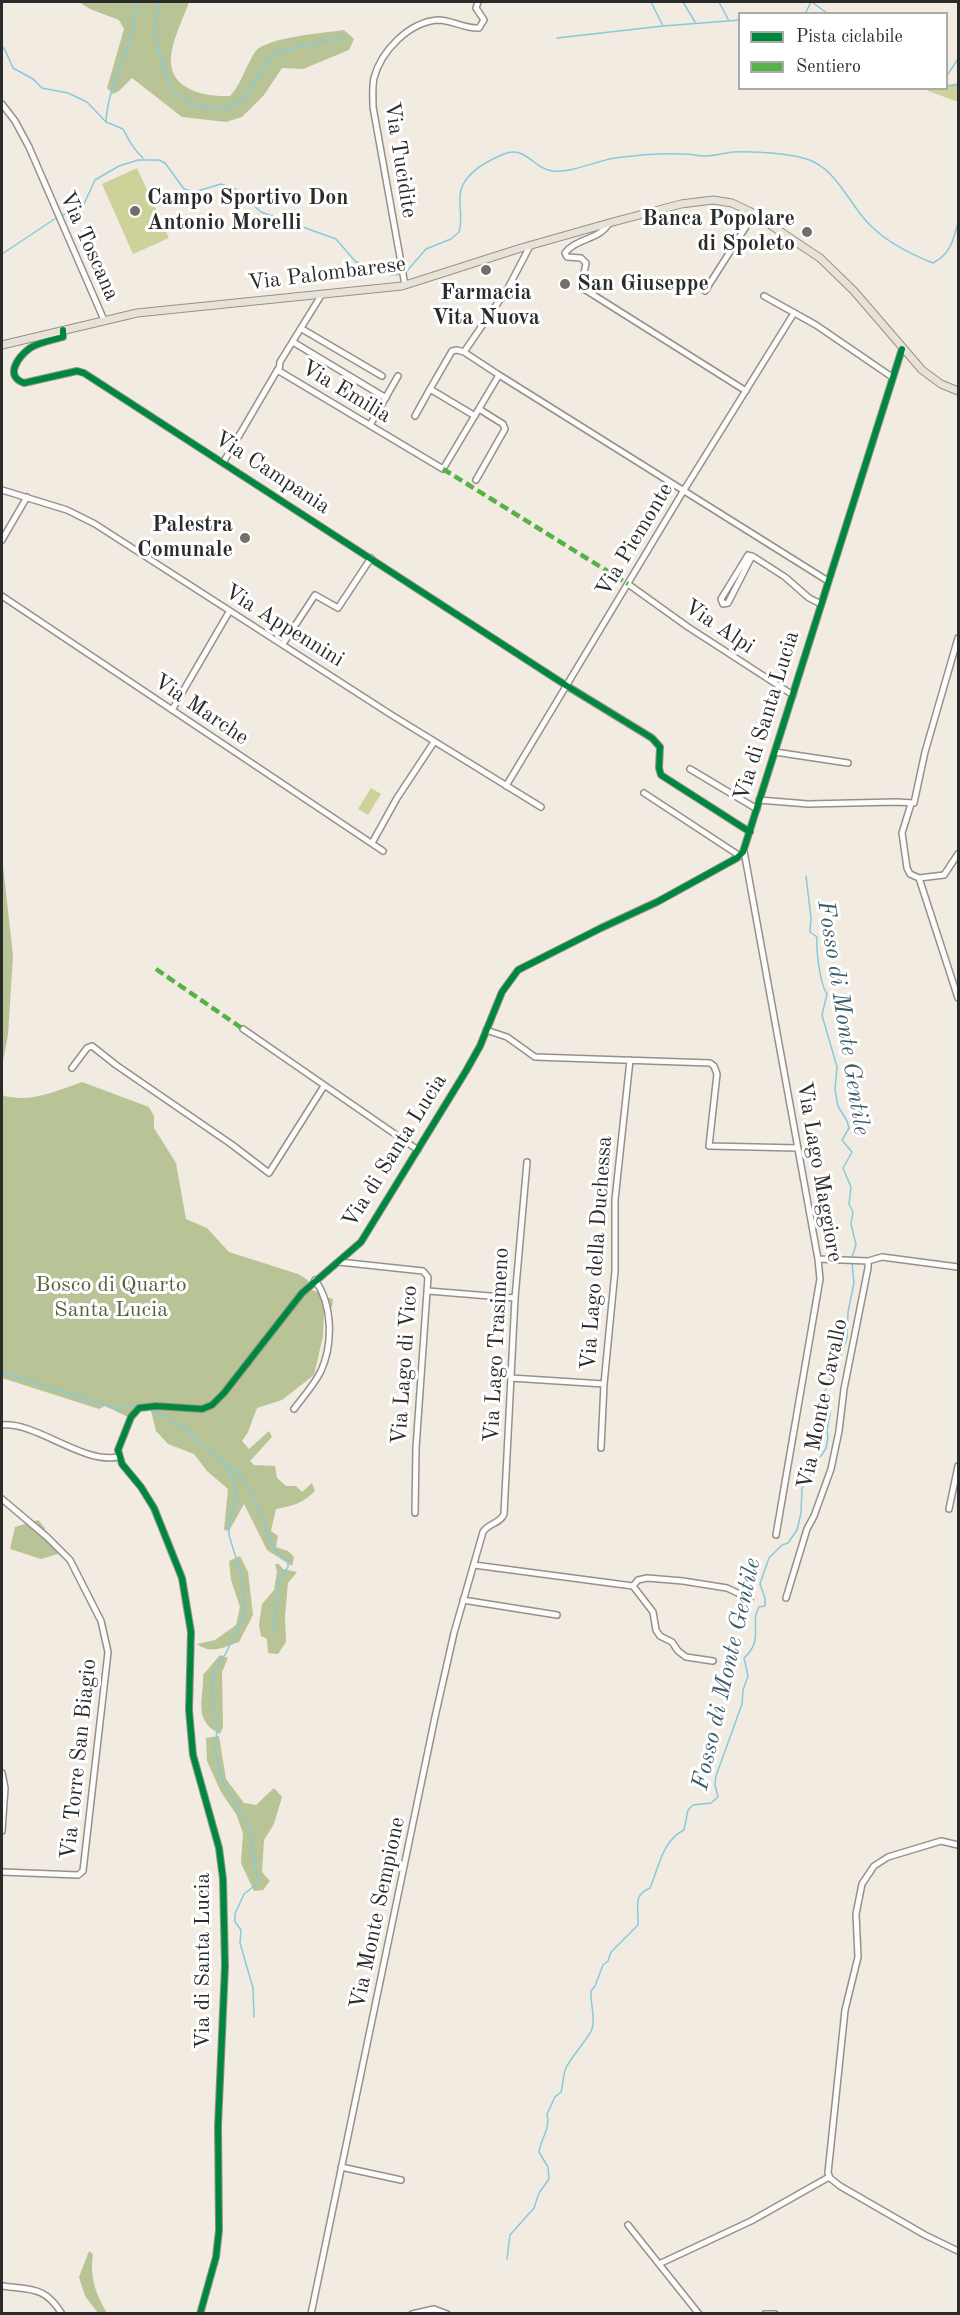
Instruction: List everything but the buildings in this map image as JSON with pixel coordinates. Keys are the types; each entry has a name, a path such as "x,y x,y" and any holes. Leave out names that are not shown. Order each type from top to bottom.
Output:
{"main road":[{"name":"Via Palombarese","path":"2,345 104,320 158,310 322,294 404,282 609,223 681,204 706,200 728,202 754,214 807,249 838,274 860,297 930,378 958,391"}],"street":[{"name":"Via Tucidite","path":"404,282 374,106 374,79 379,64 396,41 416,27 437,20 479,28 484,20 476,8 478,2"},
{"name":"Via Toscana","path":"2,104 25,140 104,320"},
{"path":"705,291 754,214"},
{"path":"609,223 602,232 578,243 565,253 567,257 581,258 586,263 582,284 584,289 746,391"},
{"path":"464,352 516,274 530,246"},
{"name":"Via Emilia","path":"322,294 280,362 278,369 443,469 475,416"},
{"path":"764,296 816,325 892,377"},
{"name":"Via Piemonte","path":"506,786 684,490 794,313"},
{"path":"302,329 382,376"},
{"name":"Via Campania","path":"63,330 63,337 28,350 14,369 17,379 24,382 75,371 82,372 654,740 660,749 659,769 662,775 750,832"},
{"path":"293,342 386,398"},
{"name":"Via di Santa Lucia","path":"200,2313 216,2257 219,2230 218,2126 225,1966 224,1880 219,1848 193,1755 189,1710 191,1632 182,1578 151,1502 118,1457 119,1442 131,1417 140,1408 156,1406 202,1409 212,1405 224,1393 302,1293 361,1242 468,1066 502,992 513,975 522,968 600,928 644,909 740,856 744,851 902,348"},
{"path":"415,416 452,351 464,352 828,581"},
{"path":"223,463 278,369"},
{"path":"430,388 475,416 499,375"},
{"path":"370,425 398,376"},
{"path":"476,480 505,429 503,424 479,409"},
{"name":"Via Appennini","path":"2,490 88,517 229,612 541,807"},
{"path":"2,540 27,498"},
{"path":"753,556 730,600 723,604 721,599 747,556 753,556 785,577 809,598 821,604"},
{"path":"283,644 315,595 338,608 370,558"},
{"name":"Via Alpi","path":"628,584 697,633 793,695"},
{"name":"Via Marche","path":"2,596 383,851"},
{"path":"172,711 229,612"},
{"path":"958,638 925,752 916,801 911,804 902,828 903,848 909,872 919,878 944,876 958,854"},
{"path":"372,843 397,798 434,742"},
{"path":"775,752 848,763"},
{"path":"690,769 757,809"},
{"path":"644,793 740,856"},
{"path":"759,800 808,804 896,802 911,804"},
{"name":"Via Lago Maggiore","path":"744,851 818,1259 819,1291 776,1535"},
{"path":"919,878 958,998"},
{"path":"243,1029 418,1150"},
{"path":"486,1030 511,1039 535,1057 707,1063 714,1066 717,1074 709,1146 798,1148"},
{"path":"72,1068 87,1048 92,1046 269,1173 324,1086"},
{"name":"Via Lago della Duchessa","path":"601,1448 604,1384 615,1271 615,1200 630,1060"},
{"name":"Via Lago Trasimeno","path":"491,1524 501,1520 504,1514 515,1298 526,1162"},
{"path":"818,1259 868,1261 880,1257 958,1267"},
{"name":"Via Monte Cavallo","path":"786,1598 807,1528 814,1517 831,1469 868,1261"},
{"name":"Via Lago di Vico","path":"338,1262 423,1271 428,1277 416,1448 415,1513"},
{"path":"294,1409 320,1372 327,1348 327,1307 315,1280"},
{"path":"428,1291 515,1298"},
{"path":"511,1378 604,1384"},
{"path":"2,1425 19,1427 102,1457 118,1457"},
{"path":"949,1509 958,1466"},
{"name":"Via Torre San Biagio","path":"2,1499 70,1560 101,1621 108,1652 82,1872 78,1875 2,1872"},
{"name":"Via Monte Sempione","path":"311,2313 435,1716 463,1600 483,1532 491,1524"},
{"path":"474,1565 633,1586 653,1612 656,1630 660,1636 672,1642 686,1657 713,1661"},
{"path":"633,1586 638,1580 647,1578 683,1581 727,1588 750,1599"},
{"path":"463,1600 557,1615"},
{"path":"2,1773 5,1788 2,1831"},
{"path":"958,1845 941,1841 888,1857 874,1866 862,1881 856,1914 858,1957 845,2010 828,2169 829,2176 840,2186 958,2251"},
{"path":"341,2167 401,2180"},
{"path":"659,2264 751,2221 829,2176"},
{"path":"628,2225 699,2313"},
{"path":"2,2286 44,2293 53,2300 62,2313"},
{"path":"412,2313 434,2309 447,2313"},
{"path":"765,2313 775,2313"}],"green space":[{"path":"79,2 189,2 173,44 171,63 179,82 187,88 208,95 230,96 238,86 255,52 271,43 296,36 344,30 354,39 349,50 303,69 282,68 264,95 242,117 226,122 182,117 132,78 113,94 107,88 124,29 119,20 90,9"},
{"path":"958,83 958,102 926,90 948,90 948,85"},
{"name":"Campo Sportivo Don Antonio Morelli","path":"137,168 169,238 133,254 102,184"},
{"path":"371,788 381,794 368,815 358,809"},
{"path":"2,856 13,956 8,1035 2,1067"},
{"name":"Bosco di Quarto Santa Lucia","path":"82,1082 149,1107 154,1116 154,1128 176,1163 186,1219 207,1228 229,1252 298,1274 308,1280 307,1289 333,1299 332,1307 324,1313 323,1336 314,1375 282,1400 257,1408 242,1441 249,1449 269,1431 272,1437 250,1461 254,1465 275,1466 277,1478 286,1486 296,1486 302,1492 312,1483 315,1491 302,1501 276,1509 271,1531 278,1536 276,1547 288,1551 294,1557 292,1566 267,1550 244,1504 229,1531 224,1530 228,1489 207,1471 194,1454 168,1444 156,1431 149,1403 138,1406 128,1417 105,1406 99,1409 2,1378 2,1095 32,1097"},
{"path":"38,1520 45,1528 43,1536 61,1553 41,1559 10,1549 15,1527"},
{"path":"240,1556 248,1572 253,1615 239,1642 218,1649 207,1649 197,1644 215,1640 236,1625 240,1607 231,1580 229,1561"},
{"path":"275,1564 279,1564 283,1569 297,1572 288,1583 285,1616 286,1642 278,1654 268,1653 267,1639 261,1636 259,1625 262,1604 274,1590 277,1572"},
{"path":"220,1655 228,1658 222,1672 223,1727 220,1734 206,1722 201,1708 203,1675"},
{"path":"219,1736 226,1779 244,1803 256,1805 274,1788 282,1797 274,1824 264,1840 262,1872 270,1881 263,1890 254,1891 241,1863 243,1833 236,1814 221,1792 207,1761 206,1738"},
{"path":"89,2251 93,2254 94,2285 107,2313 98,2313 85,2296 79,2277"}],"waterway":[{"path":"106,121 110,98 132,34 139,2"},
{"path":"159,2 154,31 171,89 191,103 208,108 228,108 245,98 259,74 276,52 345,37"},
{"path":"557,38 663,26 651,2"},
{"path":"683,2 695,22"},
{"path":"719,2 729,21"},
{"path":"806,12 811,2"},
{"path":"812,2 825,12"},
{"path":"663,26 738,20"},
{"path":"2,46 13,68 33,79 42,88 68,93 87,102 106,122 123,129 143,158"},
{"path":"948,74 958,59"},
{"path":"948,86 958,85"},
{"path":"406,272 426,249 451,239 459,232 461,188 470,175 490,161 512,152 524,155 540,166 553,171 576,169 615,158 658,154 713,156 733,152 752,152 806,159 830,174 861,215 882,236 933,263 948,251 958,223"},
{"path":"61,216 84,204 95,180 119,166 138,160 159,160 165,163 184,189 194,192 221,184 235,189 261,212 336,239 355,261 366,268 392,275 401,274"},
{"path":"2,254 56,218"},
{"name":"Fosso di Monte Gentile","path":"806,876 811,918 810,932 817,937 819,967 827,994 822,1015 837,1067 835,1090 838,1106 849,1128 842,1140 852,1152 843,1168 851,1187 849,1204 853,1212 851,1224 856,1245 852,1257"},
{"name":"Fosso di Monte Gentile","path":"507,2259 510,2235 534,2208 539,2193 549,2179 548,2167 539,2152 547,2128 547,2114 555,2097 561,2092 568,2064 592,2029 591,1991 611,1952 638,1925 637,1908 641,1894 650,1888 666,1848 684,1830 688,1810 693,1805 711,1803 718,1797 715,1785 716,1776 742,1704 743,1690 748,1676 744,1658 754,1644 756,1613 759,1607 765,1606 760,1584 769,1558 782,1545 788,1543 797,1530 801,1513 802,1488 814,1469 816,1460 826,1448 830,1413 825,1391 829,1384 830,1373 838,1363 847,1338 848,1312 854,1283 852,1262"},
{"path":"2,1372 120,1410 125,1406 137,1406"},
{"path":"147,1409 187,1428 197,1442 221,1459 234,1479 236,1498 229,1524 229,1535 243,1581 243,1618 226,1653 215,1669 212,1690 217,1729 215,1751 223,1782 250,1829 258,1883 244,1894 235,1914 235,1922 241,1930 240,1943 253,1988 254,2017"},
{"path":"225,1464 238,1473 248,1486 272,1544 288,1560 288,1567 280,1578 273,1631"}],"marked path":[{"path":"443,469 628,584"},
{"path":"156,969 243,1029"}],"cycle path":[{"path":"63,330 63,337 34,346 21,356 14,371 18,380 24,383 77,371 84,373 567,686 652,738 660,747 661,775 750,832"},
{"path":"200,2314 216,2257 219,2230 218,2126 225,1966 223,1879 219,1848 193,1755 189,1710 191,1632 182,1578 154,1508 141,1487 122,1464 118,1450 131,1417 139,1408 156,1406 202,1409 212,1405 224,1393 302,1293 361,1242 466,1071 480,1046 502,992 518,970 657,902 737,858 743,852 902,349"}],"place":[{"name":"Campo Sportivo Don Antonio Morelli","path":"135,211"},
{"name":"Banca Popolare di Spoleto","path":"807,232"},
{"name":"Farmacia Vita Nuova","path":"486,270"},
{"name":"San Giuseppe","path":"565,284"},
{"name":"Palestra Comunale","path":"245,538"}]}
